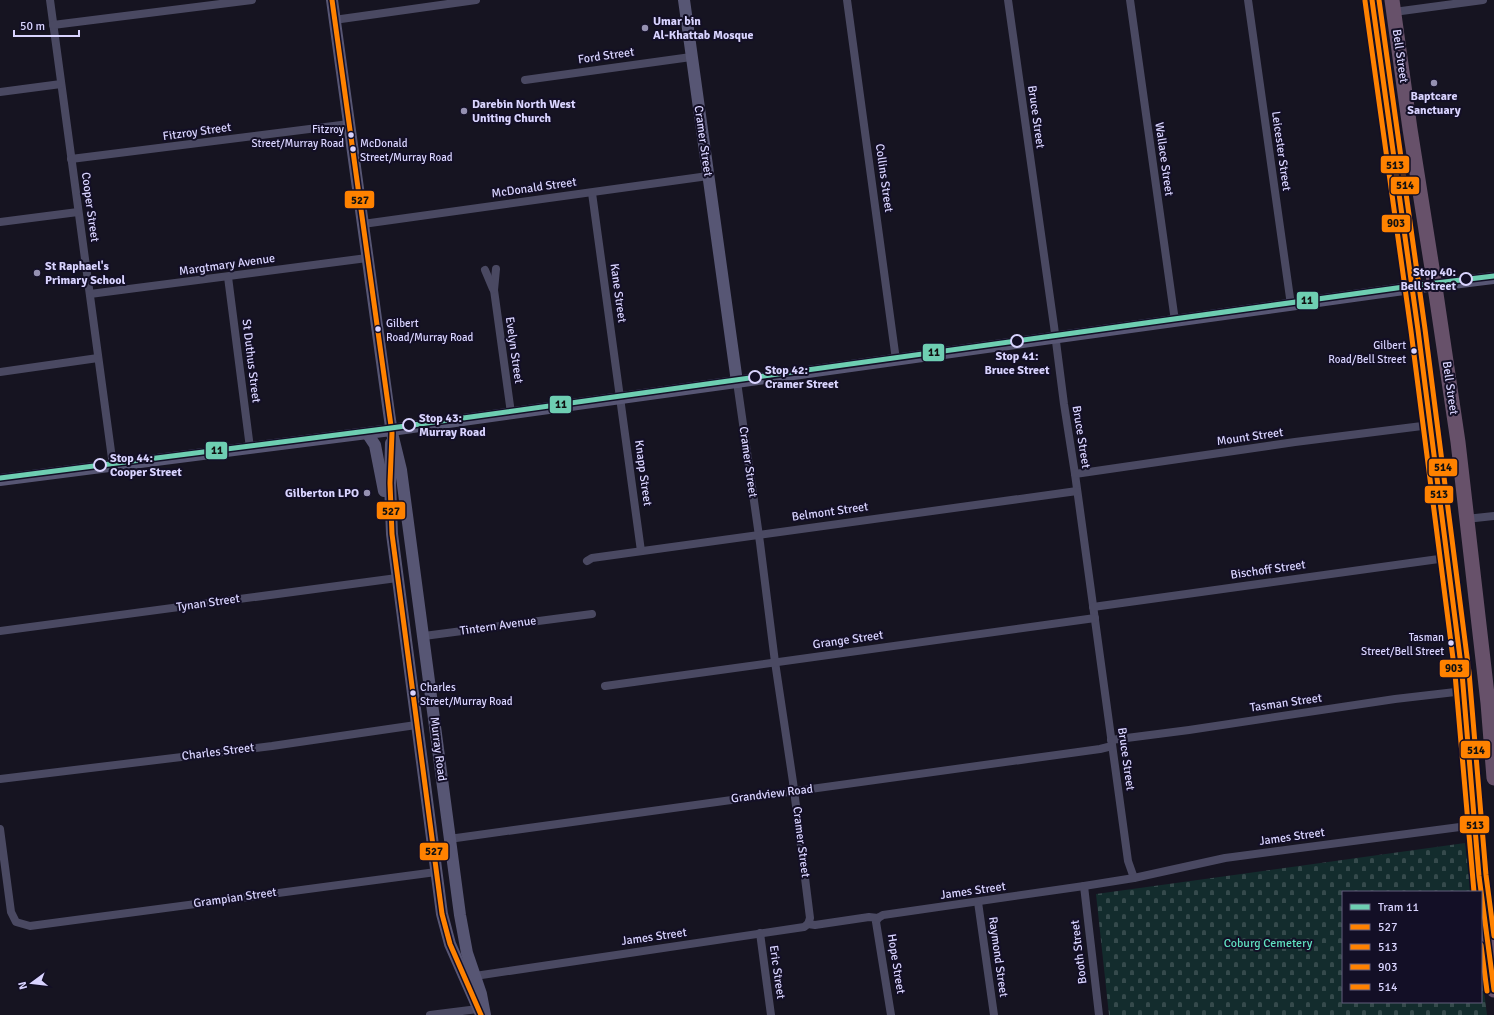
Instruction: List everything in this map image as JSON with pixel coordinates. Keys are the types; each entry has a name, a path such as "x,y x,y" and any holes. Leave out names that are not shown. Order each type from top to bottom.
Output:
{"highway":[{"name":"Bell Street","path":"1372,0 1419,337 1464,691 1471,790 1481,891"},
{"name":"Bell Street","path":"1393,6 1410,129 1458,442 1493,751 1494,779"},
{"path":"1471,790 1483,786 1494,779"},
{"name":"Bell Street","path":"1482,898 1494,990"}],"street":[{"name":"Cooper Street","path":"50,0 112,466"},
{"path":"53,25 192,4 252,0"},
{"name":"Murray Road","path":"332,0 392,432 401,470 424,636 453,870 463,934 481,994 482,1013"},
{"path":"334,20 476,0"},
{"name":"Cramer Street","path":"684,0 794,791 810,918 808,924"},
{"name":"Collins Street","path":"847,0 896,360"},
{"name":"Bruce Street","path":"1008,0 1128,861 1134,878"},
{"name":"Wallace Street","path":"1130,0 1175,321"},
{"name":"Leicester Street","path":"1248,0 1291,305"},
{"path":"1393,6 1483,0"},
{"name":"Ford Street","path":"525,80 691,57"},
{"path":"0,92 61,84"},
{"name":"Fitzroy Street","path":"71,160 349,124"},
{"name":"McDonald Street","path":"363,224 708,176"},
{"name":"Kane Street","path":"592,192 620,398"},
{"path":"0,222 78,212"},
{"name":"Margtmary Avenue","path":"90,294 367,258"},
{"name":"Evelyn Street","path":"496,269 494,290 511,413"},
{"name":"Evelyn Street","path":"485,270 494,290"},
{"name":"St Duthus Street","path":"228,277 250,448"},
{"path":"0,480 367,433 392,432 511,413 1411,288 1494,278"},
{"path":"0,372 98,358"},
{"name":"Knapp Street","path":"620,398 642,551"},
{"name":"Mount Street","path":"1075,474 1295,442 1430,425"},
{"name":"Murray Road","path":"392,432 390,483 392,534 442,914 447,936 482,1013"},
{"path":"367,433 374,443 377,454 392,534"},
{"name":"Belmont Street","path":"588,561 592,558 758,534 1077,491"},
{"path":"1466,519 1494,516"},
{"name":"Bischoff Street","path":"1093,607 1446,558"},
{"name":"Tynan Street","path":"0,631 415,576"},
{"name":"Tintern Avenue","path":"405,639 592,614"},
{"name":"Grange Street","path":"605,686 1095,618"},
{"name":"Tasman Street","path":"1112,743 1395,699 1464,691"},
{"name":"Charles Street","path":"0,780 272,746 435,723"},
{"name":"Grandview Road","path":"432,841 1100,748 1112,743"},
{"name":"James Street","path":"475,976 804,927 808,924 815,925 869,917 878,918 883,915 1084,886 1134,878 1225,858 1475,825"},
{"name":"Grampian Street","path":"0,829 10,908 16,922 30,926 453,870"},
{"name":"Booth Street","path":"1084,886 1099,1015"},
{"name":"Raymond Street","path":"978,902 994,1015"},
{"name":"Hope Street","path":"878,918 876,922 891,1015"},
{"name":"Eric Street","path":"760,933 771,1015"},
{"path":"430,1015 482,1013"}],"green space":[{"name":"Coburg Cemetery","path":"1465,843 1471,891 1342,891 1342,1003 1482,1003 1482,975 1487,1015 1109,1015 1096,894"}],"tram line":[{"name":"11","path":"0,478 391,428 1411,286 1494,276"}],"transit line":[{"name":"527","path":"332,0 392,433 390,483 392,534 442,914 450,944 481,1015"},
{"name":"513","path":"1372,0 1418,330 1462,673 1481,891"},
{"name":"514","path":"1379,0 1425,329 1469,672 1486,875 1494,936"},
{"name":"903","path":"1365,1 1411,331 1455,674 1474,891"},
{"name":"513","path":"1482,899 1494,990"},
{"name":"903","path":"1482,953 1487,991"}],"place":[{"name":"Umar bin Al-Khattab Mosque","path":"645,28"},
{"name":"Baptcare Sanctuary","path":"1434,83"},
{"name":"Darebin North West Uniting Church","path":"464,111"},
{"name":"Fitzroy Street/Murray Road","path":"351,135"},
{"name":"McDonald Street/Murray Road","path":"353,149"},
{"name":"St Raphael's Primary School","path":"37,273"},
{"name":"Stop 40: Bell Street","path":"1466,279"},
{"name":"Gilbert Road/Murray Road","path":"378,329"},
{"name":"Stop 41: Bruce Street","path":"1017,341"},
{"name":"Gilbert Road/Bell Street","path":"1414,351"},
{"name":"Stop 42: Cramer Street","path":"755,377"},
{"name":"Stop 43: Murray Road","path":"409,425"},
{"name":"Stop 44: Cooper Street","path":"100,465"},
{"name":"Gilberton LPO","path":"367,493"},
{"name":"Tasman Street/Bell Street","path":"1451,643"},
{"name":"Charles Street/Murray Road","path":"413,693"}]}
